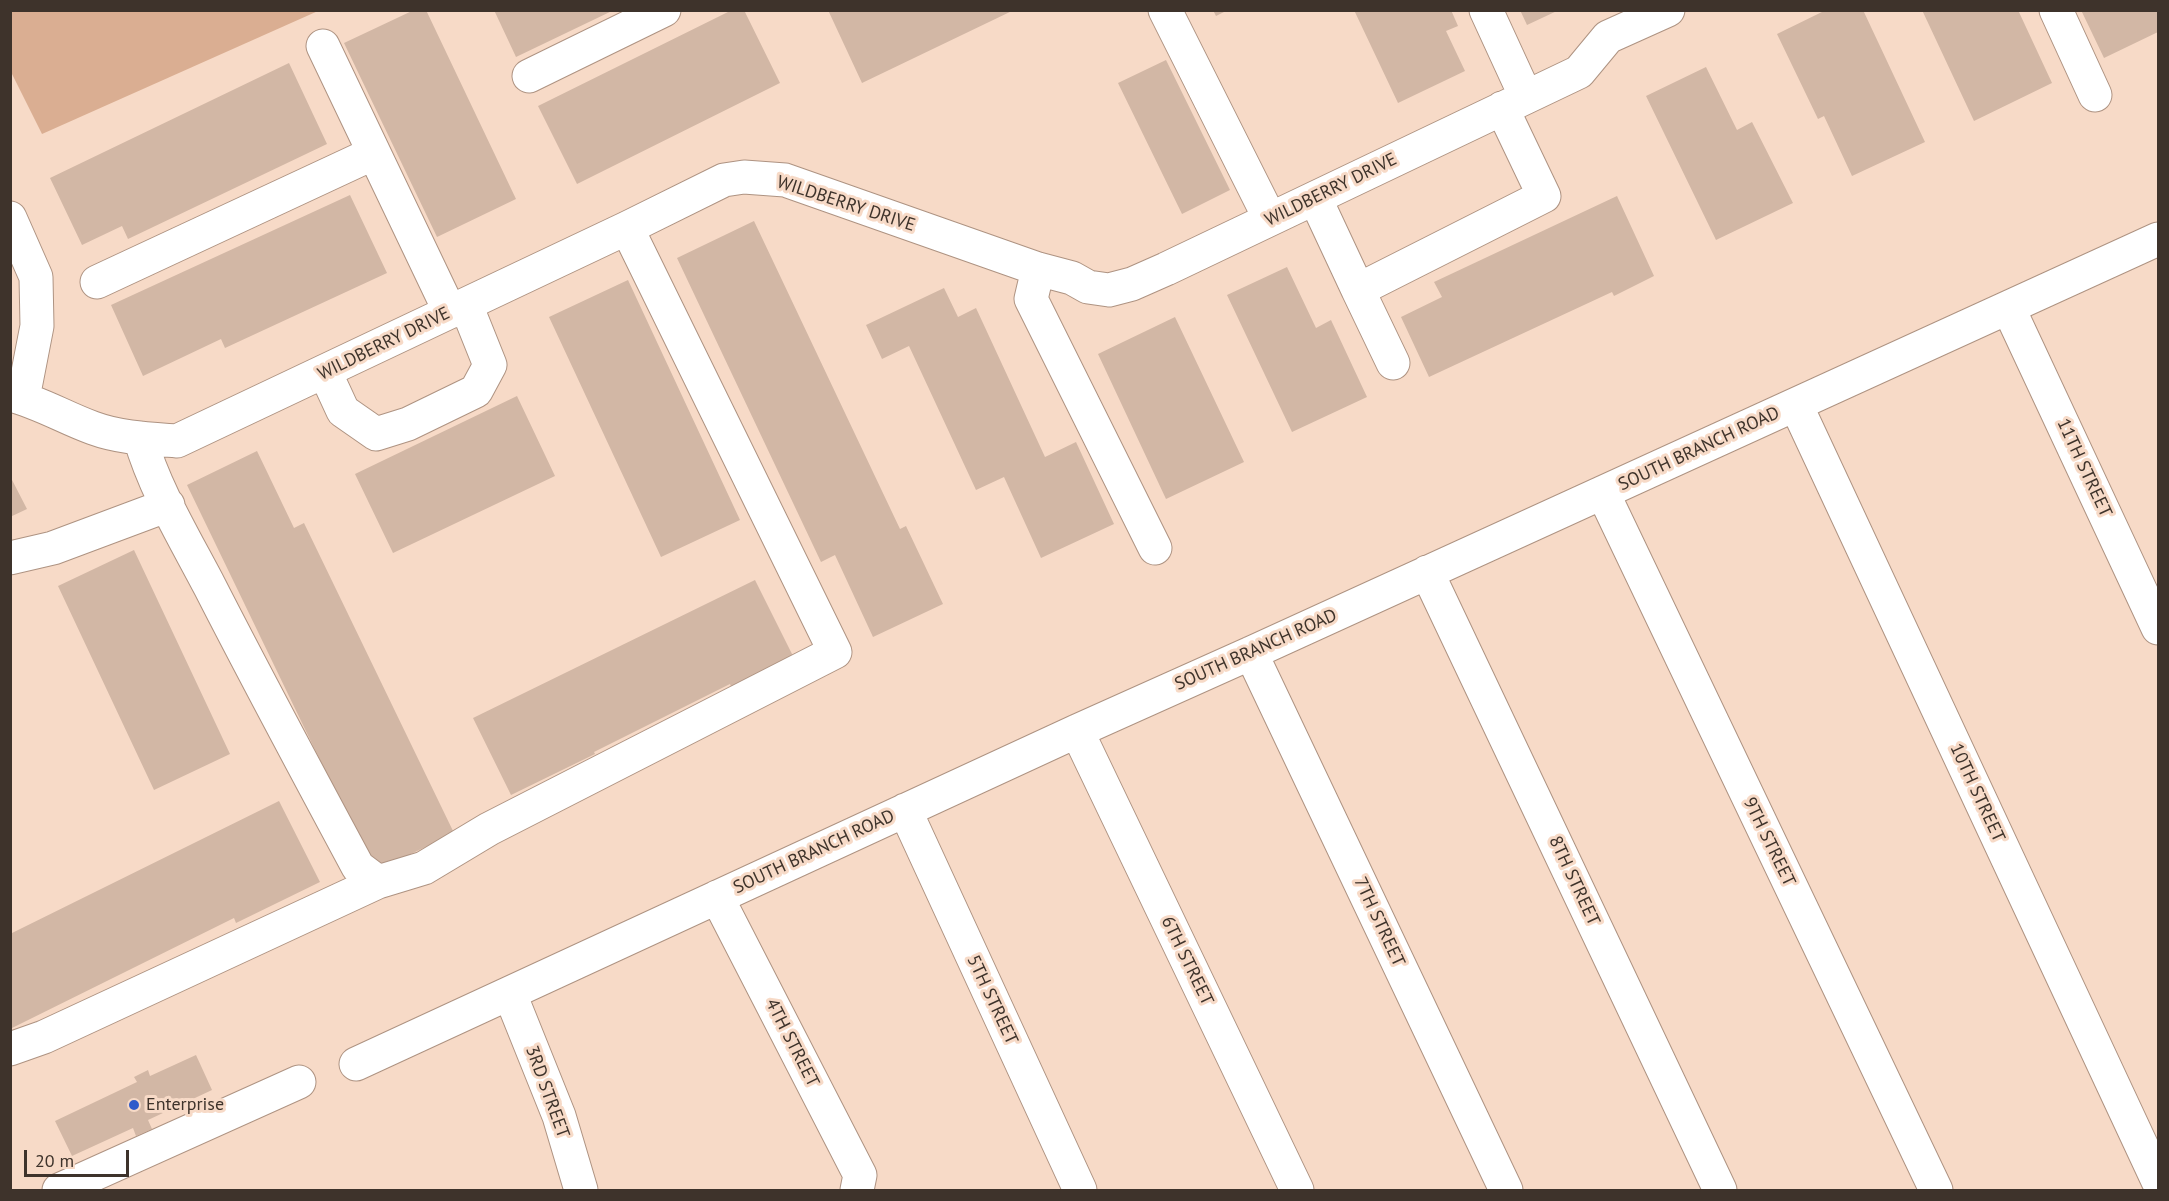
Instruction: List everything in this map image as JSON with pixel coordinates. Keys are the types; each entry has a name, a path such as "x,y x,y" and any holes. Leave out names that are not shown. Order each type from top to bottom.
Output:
{"street":[{"path":"529,76 664,10"},
{"path":"1165,10 1270,219"},
{"path":"1358,290 1544,196 1486,10"},
{"name":"WILDBERRY DRIVE","path":"17,396 95,429 140,438 177,441 724,180 744,177 785,180 1038,269 1072,278 1088,287 1109,290 1141,280 1579,72 1608,37 1668,10"},
{"path":"2055,10 2095,95"},
{"path":"323,46 374,153 490,365 476,391 408,424 376,434 343,411 325,372"},
{"path":"97,282 374,153"},
{"path":"1315,198 1393,363"},
{"path":"10,218 36,277 37,326 17,396"},
{"path":"10,1049 44,1037 378,882 424,868 489,829 836,652 627,228"},
{"name":"SOUTH BRANCH ROAD","path":"356,1064 1077,731 1251,654 2158,239"},
{"path":"1340,252 1395,271"},
{"path":"1038,269 1031,299 1155,548"},
{"name":"11TH STREET","path":"2009,309 2158,628"},
{"name":"10TH STREET","path":"1796,405 2158,1181"},
{"path":"140,438 168,505 358,867 378,882"},
{"name":"9TH STREET","path":"1603,493 1936,1191"},
{"path":"10,558 53,548 168,505"},
{"name":"8TH STREET","path":"1427,572 1720,1191"},
{"name":"7TH STREET","path":"1251,654 1506,1191"},
{"name":"6TH STREET","path":"1077,731 1297,1191"},
{"name":"5TH STREET","path":"905,810 1080,1191"},
{"name":"4TH STREET","path":"717,897 860,1174 857,1191"},
{"name":"3RD STREET","path":"510,994 559,1116 581,1191"},
{"path":"59,1191 299,1082"}],"shaded area":[{"path":"11,10 318,11 42,134 11,72"}],"building":[{"path":"414,10 426,10 516,199 437,237 344,43"},
{"path":"494,10 614,10 516,57"},
{"path":"732,10 744,10 780,83 577,184 538,106"},
{"path":"828,10 1014,10 862,83"},
{"path":"1213,10 1228,10 1216,16"},
{"path":"1354,10 1451,10 1458,26 1446,31 1465,71 1398,103"},
{"path":"1520,10 1559,10 1527,25"},
{"path":"1826,10 1863,10 1925,142 1852,176 1824,116 1818,119 1777,34"},
{"path":"1922,10 2018,10 2052,83 1974,121"},
{"path":"2081,10 2158,10 2158,32 2104,58"},
{"path":"1166,60 1230,190 1182,214 1118,83"},
{"path":"289,63 327,144 128,239 122,226 82,245 50,178"},
{"path":"1706,67 1737,130 1752,122 1793,203 1716,240 1646,96"},
{"path":"350,195 387,273 225,348 221,339 143,376 111,305"},
{"path":"1617,196 1654,276 1614,296 1612,292 1429,377 1401,317 1442,297 1434,282"},
{"path":"754,221 900,529 906,526 943,604 873,637 835,555 821,562 677,258"},
{"path":"1287,267 1316,328 1331,320 1367,397 1292,432 1227,295"},
{"path":"628,280 740,520 661,557 549,317"},
{"path":"944,288 958,317 976,308 1045,457 1076,442 1114,524 1041,558 1004,477 976,490 909,346 882,359 866,325"},
{"path":"1175,317 1244,462 1166,499 1098,354"},
{"path":"517,396 555,476 393,553 355,474"},
{"path":"257,451 294,528 304,523 454,833 374,872 187,485"},
{"path":"10,476 27,509 10,517"},
{"path":"134,550 230,754 154,790 58,586"},
{"path":"755,580 794,658 732,689 730,684 511,795 473,718"},
{"path":"279,801 320,882 236,923 234,918 10,1029 10,934"},
{"name":"Enterprise","path":"196,1055 212,1090 148,1120 152,1129 136,1136 133,1128 72,1156 55,1121 137,1082 134,1077 148,1070 150,1076"}],"place":[{"name":"Enterprise","path":"134,1105"}]}
